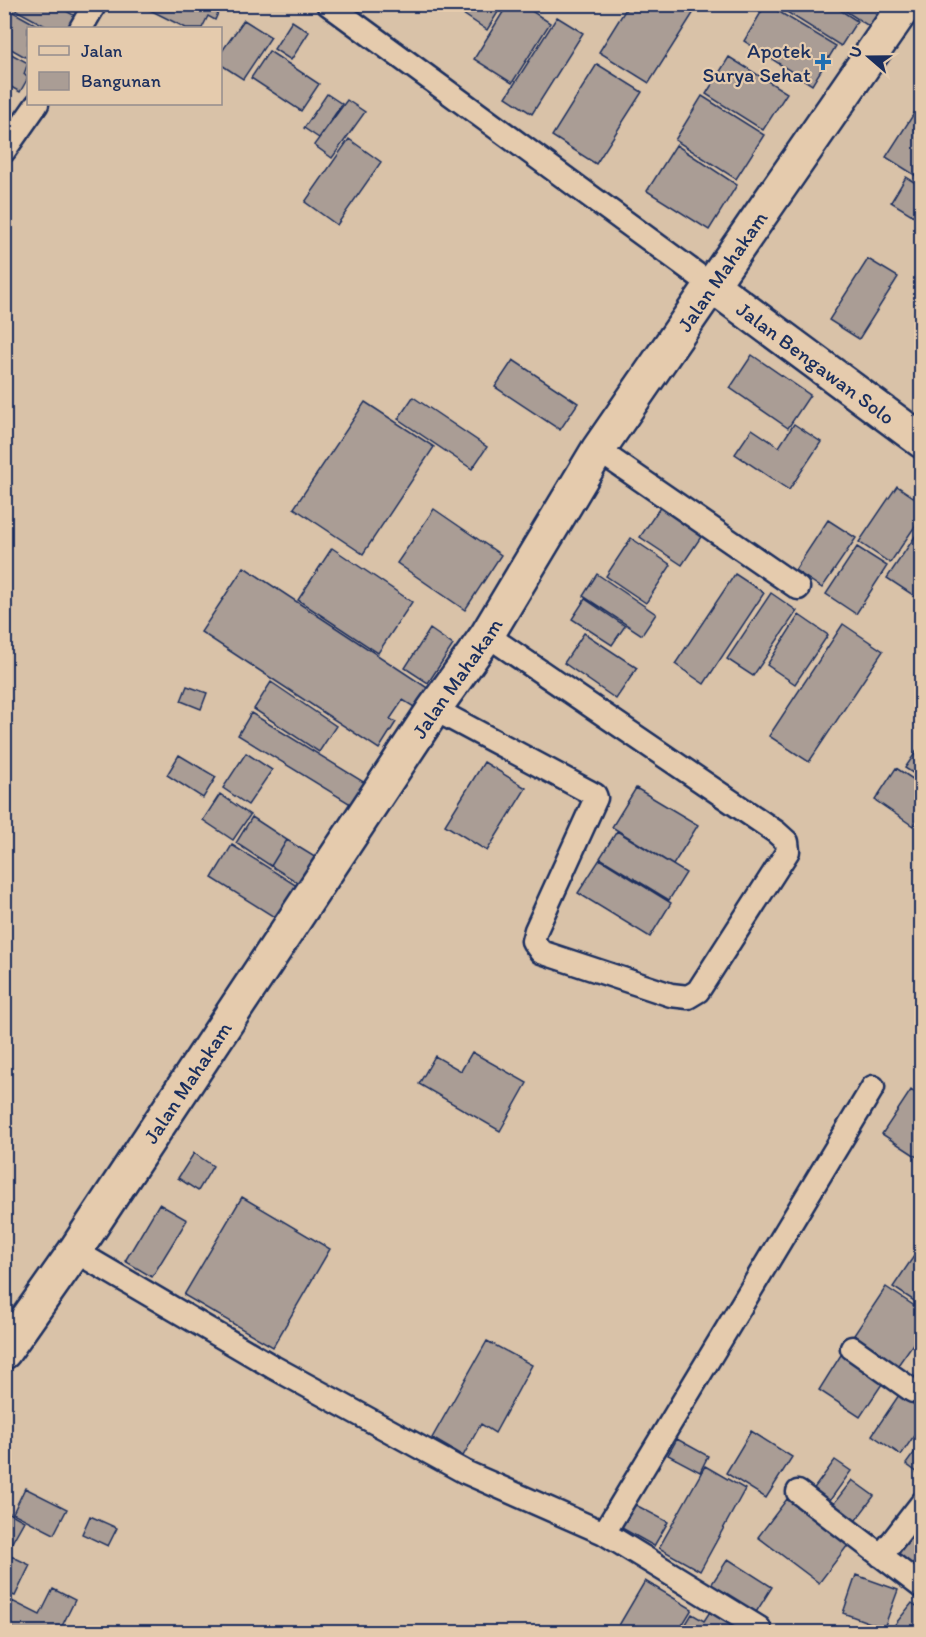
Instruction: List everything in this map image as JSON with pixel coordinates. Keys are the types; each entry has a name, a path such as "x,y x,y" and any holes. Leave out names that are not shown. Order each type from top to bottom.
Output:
{"main road":[{"name":"Jalan Mahakam","path":"4,1352 75,1251 434,709 487,635 598,450 710,284 906,4"},
{"name":"Jalan Bengawan Solo","path":"710,284 921,441"}],"street":[{"path":"82,27 95,4"},
{"path":"328,4 710,284"},
{"path":"4,151 36,105"},
{"path":"598,450 798,588"},
{"path":"434,709 595,795 596,798 536,930 533,941 541,952 671,995 688,997 698,991 788,851 787,842 776,832 487,635"},
{"path":"604,1533 873,1087"},
{"path":"75,1251 273,1367 465,1472 604,1533 759,1628 760,1632"},
{"path":"852,1348 919,1389"},
{"path":"798,1492 921,1587"},
{"path":"881,1556 921,1503"}],"building":[{"path":"5,4 54,4 77,17 72,27 47,27"},
{"path":"145,4 222,4 215,20 208,16 202,27 184,27 144,7"},
{"path":"448,4 503,4 487,30"},
{"path":"508,4 521,4 550,23 512,83 474,59"},
{"path":"629,4 699,4 649,83 599,52"},
{"path":"766,4 836,46 812,85 744,41"},
{"path":"774,4 831,4 857,21 841,46"},
{"path":"835,4 884,4 870,27"},
{"path":"4,7 40,27 27,27 27,58 4,45"},
{"path":"557,17 583,33 532,114 506,97"},
{"path":"244,20 271,37 243,79 222,65 222,51"},
{"path":"292,21 309,32 291,60 274,49"},
{"path":"4,50 27,62 24,74 27,80 20,92 4,83"},
{"path":"269,51 319,84 301,111 251,78"},
{"path":"729,57 787,93 763,130 706,94"},
{"path":"597,64 642,92 596,164 552,136"},
{"path":"327,94 342,104 319,138 304,128"},
{"path":"702,96 764,135 736,179 675,140"},
{"path":"347,100 365,112 332,158 314,145"},
{"path":"922,101 922,178 921,179 886,157"},
{"path":"349,139 381,162 337,225 305,202"},
{"path":"676,145 737,185 709,230 647,191"},
{"path":"906,177 922,187 922,221 891,202"},
{"path":"868,259 898,277 859,339 829,320"},
{"path":"752,355 810,395 788,428 730,388"},
{"path":"513,360 578,403 560,430 495,387"},
{"path":"413,397 487,447 472,469 398,419"},
{"path":"365,402 434,447 363,554 294,508"},
{"path":"794,424 821,442 789,490 735,454 752,429 779,447"},
{"path":"897,486 922,503 922,516 890,563 859,542"},
{"path":"663,503 705,531 682,565 640,537"},
{"path":"434,509 501,555 465,610 397,563"},
{"path":"828,520 856,538 822,588 795,570"},
{"path":"918,532 922,534 922,589 916,597 887,578"},
{"path":"631,538 671,565 646,603 606,576"},
{"path":"857,547 887,566 856,614 826,594"},
{"path":"332,548 412,602 378,653 298,600"},
{"path":"244,567 435,693 422,712 403,700 390,719 396,722 379,749 201,632"},
{"path":"597,574 656,614 642,635 583,596"},
{"path":"735,574 764,593 704,684 675,664"},
{"path":"771,593 797,611 753,676 727,659"},
{"path":"585,599 625,626 612,645 572,619"},
{"path":"799,615 828,635 795,684 767,665"},
{"path":"843,624 883,651 809,762 769,736"},
{"path":"430,629 453,645 428,683 405,668"},
{"path":"584,633 637,668 616,699 564,663"},
{"path":"271,682 336,726 319,752 254,709"},
{"path":"187,686 207,693 201,709 181,701"},
{"path":"251,713 370,786 357,808 238,735"},
{"path":"922,743 922,779 905,768"},
{"path":"246,753 272,770 248,805 223,788"},
{"path":"179,755 216,777 203,798 167,775"},
{"path":"484,762 526,788 487,851 445,825"},
{"path":"896,768 922,785 922,813 913,826 875,800"},
{"path":"636,788 698,825 673,865 612,827"},
{"path":"220,794 250,815 233,840 203,820"},
{"path":"252,817 287,840 271,866 236,843"},
{"path":"617,831 686,873 669,900 600,858"},
{"path":"287,840 326,864 310,890 271,866"},
{"path":"232,845 300,888 279,920 212,878"},
{"path":"600,859 671,903 650,937 578,893"},
{"path":"472,1052 527,1083 500,1131 419,1084 435,1056 461,1071"},
{"path":"911,1090 922,1098 922,1160 882,1134"},
{"path":"194,1153 213,1166 198,1191 178,1178"},
{"path":"242,1197 330,1249 273,1347 184,1295"},
{"path":"159,1204 187,1220 152,1277 125,1261"},
{"path":"914,1256 922,1261 922,1306 893,1287"},
{"path":"886,1287 922,1311 922,1331 896,1368 852,1338"},
{"path":"487,1341 532,1365 495,1433 481,1424 463,1456 432,1438"},
{"path":"844,1350 886,1378 860,1417 819,1390"},
{"path":"899,1395 922,1409 922,1424 901,1455 872,1435"},
{"path":"751,1431 792,1457 766,1498 726,1473"},
{"path":"677,1439 708,1456 700,1472 668,1455"},
{"path":"922,1442 922,1476 906,1464"},
{"path":"835,1460 851,1471 828,1503 812,1491"},
{"path":"705,1466 745,1489 700,1571 659,1548"},
{"path":"852,1480 874,1496 850,1528 828,1511"},
{"path":"25,1488 67,1509 54,1534 13,1513"},
{"path":"787,1499 848,1545 819,1583 758,1537"},
{"path":"632,1503 668,1522 654,1546 620,1527"},
{"path":"4,1510 24,1521 6,1553 4,1552"},
{"path":"90,1516 117,1528 108,1546 82,1534"},
{"path":"914,1520 922,1525 922,1583 886,1557"},
{"path":"11,1556 30,1565 15,1596 4,1592 4,1569"},
{"path":"728,1559 772,1587 753,1617 709,1588"},
{"path":"856,1575 898,1590 884,1628 843,1613"},
{"path":"645,1581 692,1609 678,1632 626,1632 618,1627"},
{"path":"53,1589 75,1600 59,1632 15,1632 4,1628 4,1617 12,1601 40,1615"},
{"path":"912,1603 922,1610 922,1629 919,1632 889,1632"},
{"path":"713,1607 751,1632 681,1632 692,1614 704,1621"}],"place":[{"name":"Apotek Surya Sehat","path":"823,62"}]}
